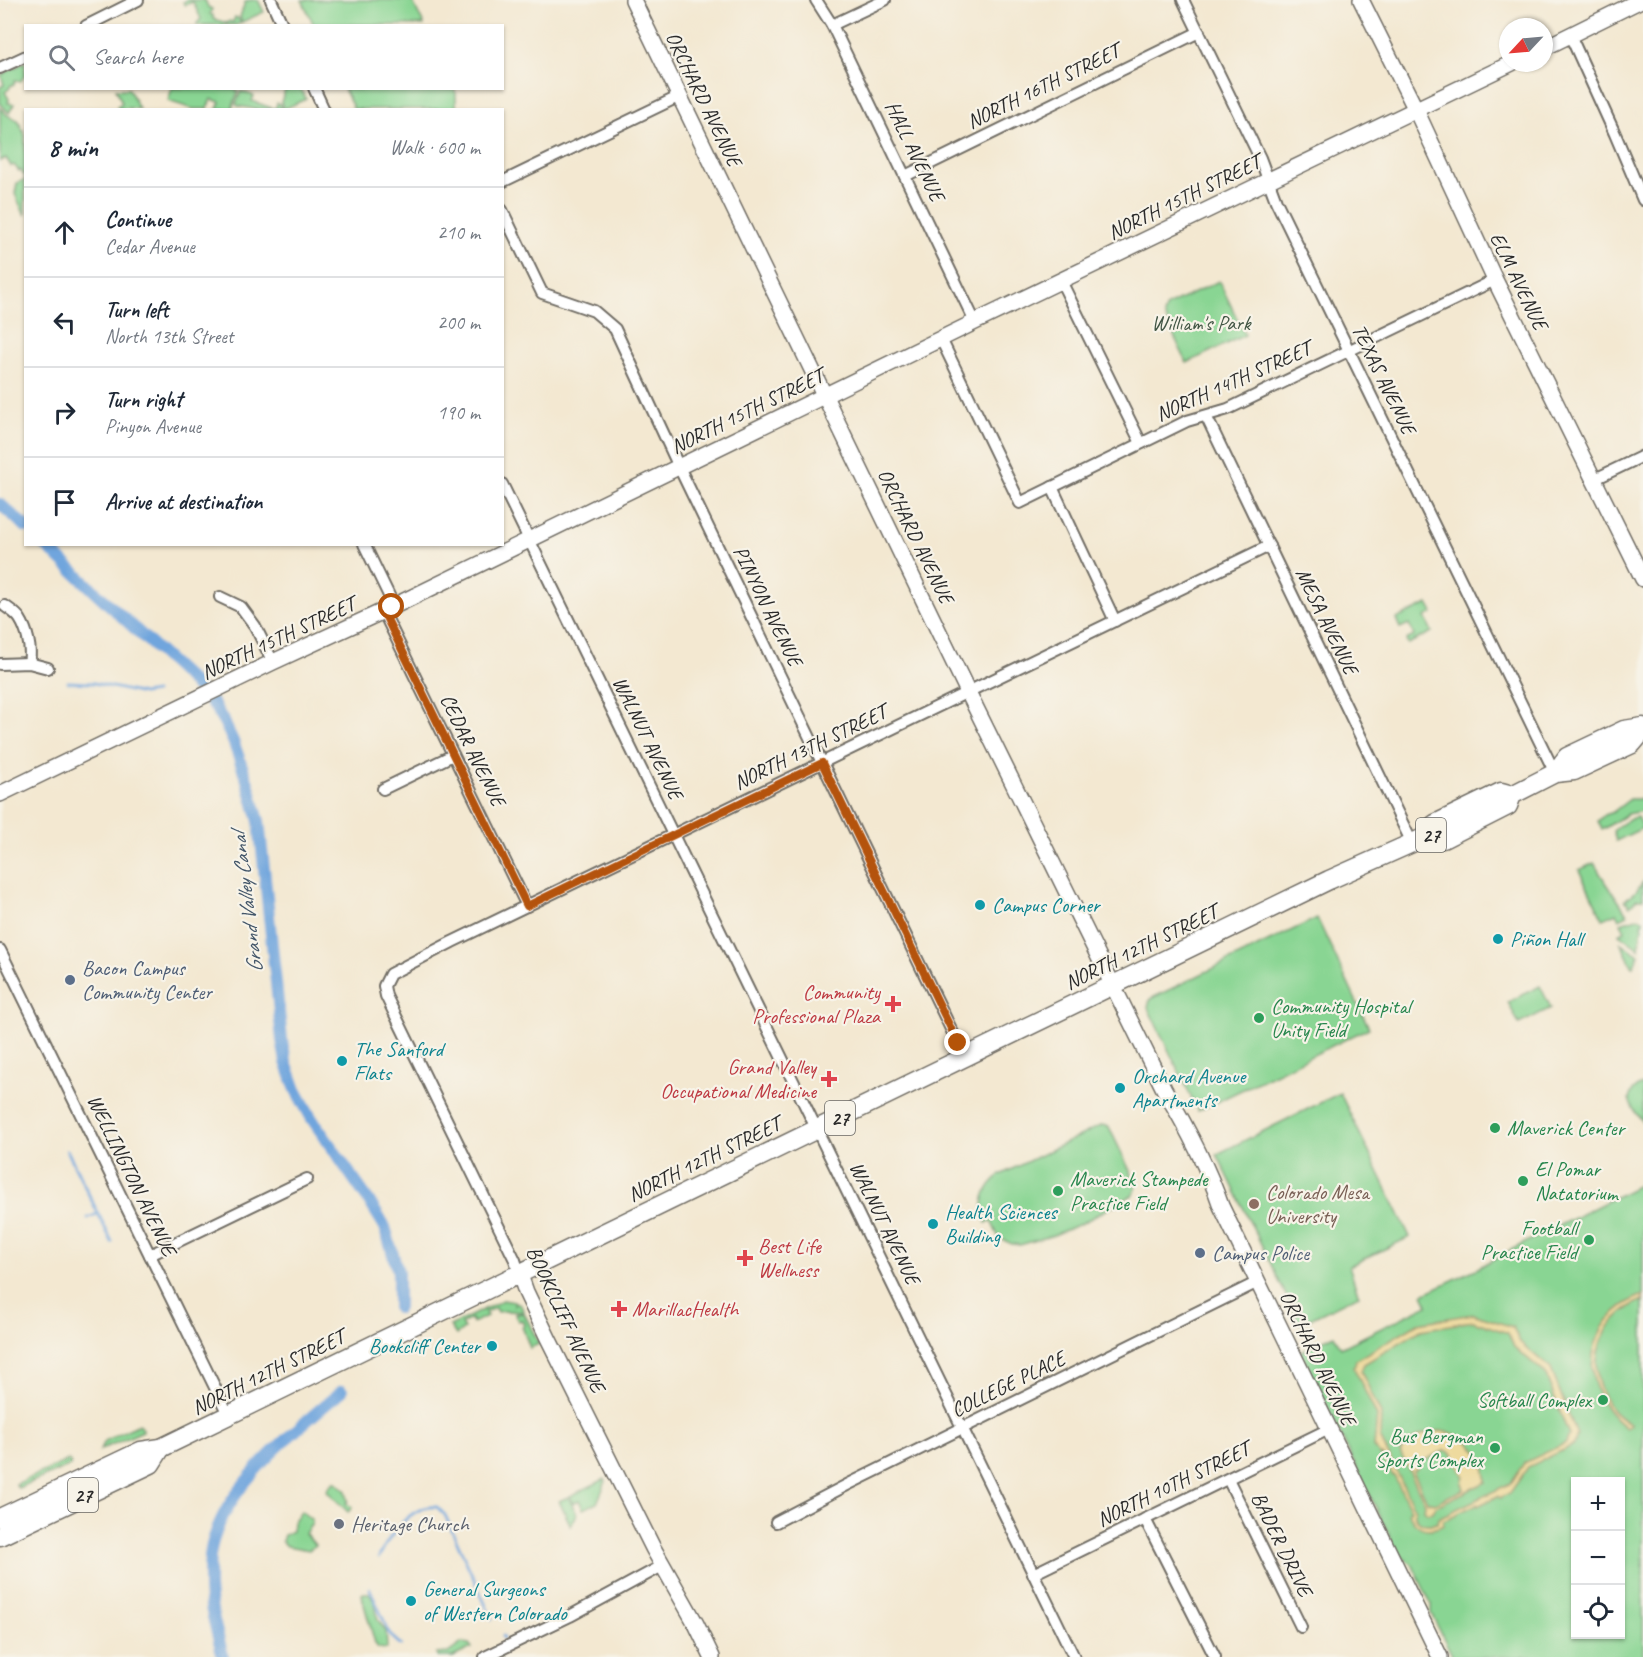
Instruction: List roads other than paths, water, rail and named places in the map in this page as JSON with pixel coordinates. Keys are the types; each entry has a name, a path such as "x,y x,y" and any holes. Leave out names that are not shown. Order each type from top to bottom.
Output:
{"main road":[{"name":"NORTH 12TH STREET","path":"0,1518 50,1503 151,1464 161,1448 1329,880 1430,835 1436,824 1479,802 1501,792 1512,795 1555,773 1574,771 1632,744 1643,729"},
{"name":"NORTH 12TH STREET","path":"0,1536 50,1503"}],"street":[{"path":"90,24 138,0"},
{"path":"271,0 282,24"},
{"name":"ORCHARD AVENUE","path":"633,0 968,692 1164,1089 1213,1182 1221,1206 1440,1657"},
{"name":"HALL AVENUE","path":"816,0 832,25 975,322"},
{"path":"832,25 885,0"},
{"name":"TEXAS AVENUE","path":"1183,0 1260,158 1276,201 1555,773"},
{"name":"ELM AVENUE","path":"1360,0 1416,110 1495,280 1643,579"},
{"path":"1553,44 1641,0"},
{"name":"NORTH 16TH STREET","path":"905,176 1199,32"},
{"path":"1570,35 1643,200"},
{"path":"0,68 24,57"},
{"name":"NORTH 15TH STREET","path":"0,794 273,662 389,609 1061,280 1499,69"},
{"path":"315,90 323,108"},
{"path":"504,181 680,96"},
{"name":"PINYON AVENUE","path":"504,214 542,293 594,311 615,329 679,467 965,1058"},
{"path":"1061,280 1141,444"},
{"name":"NORTH 14TH STREET","path":"941,339 1020,502 1187,421 1228,409 1495,280"},
{"name":"MESA AVENUE","path":"1206,416 1412,843"},
{"path":"1594,479 1643,456"},
{"path":"1052,487 1115,621"},
{"name":"WALNUT AVENUE","path":"504,488 1074,1657"},
{"name":"CEDAR AVENUE","path":"365,546 389,609 453,755 527,906"},
{"name":"NORTH 13TH STREET","path":"386,996 384,986 387,977 396,970 1269,546"},
{"path":"220,597 241,607 255,626 273,662"},
{"path":"5,606 19,618 24,627 31,654 29,663"},
{"path":"0,664 29,663 48,668"},
{"path":"383,789 453,755"},
{"name":"WELLINGTON AVENUE","path":"0,950 229,1416"},
{"name":"BOOKCLIFF AVENUE","path":"386,996 514,1260 548,1338 662,1566 691,1615 712,1657"},
{"path":"150,1255 307,1179"},
{"name":"COLLEGE PLACE","path":"776,1522 1258,1282"},
{"name":"NORTH 10TH STREET","path":"1033,1574 1329,1429"},
{"name":"BADER DRIVE","path":"1228,1479 1301,1628"},
{"path":"1145,1519 1215,1657"},
{"path":"485,1657 570,1616 662,1566"}],"waterway":[{"name":"Grand Valley Canal","path":"0,504 24,525"},
{"name":"Grand Valley Canal","path":"46,546 213,704 233,741 259,821 286,1062 296,1090 312,1119 385,1227 398,1272 398,1308"},
{"path":"68,682 94,683 143,694 155,692"},
{"path":"67,1150 112,1242"},
{"path":"88,1218 97,1214"},
{"path":"223,1657 212,1612 209,1579 212,1547 224,1514 252,1474 269,1456 342,1391"},
{"path":"379,1557 395,1531 410,1516 427,1507 437,1507 445,1515 492,1619"},
{"path":"370,1589 390,1635 401,1645"}],"place":[{"name":"Campus Corner","path":"980,905"},
{"name":"Piñon Hall","path":"1498,939"},
{"name":"Bacon Campus Community Center","path":"70,980"},
{"name":"Community Professional Plaza","path":"893,1004"},
{"name":"Community Hospital Unity Field","path":"1259,1018"},
{"name":"The Sanford Flats","path":"342,1061"},
{"name":"Grand Valley Occupational Medicine","path":"829,1079"},
{"name":"Orchard Avenue Apartments","path":"1120,1088"},
{"name":"Maverick Center","path":"1495,1128"},
{"name":"El Pomar Natatorium","path":"1523,1181"},
{"name":"Maverick Stampede Practice Field","path":"1058,1191"},
{"name":"Colorado Mesa University","path":"1254,1204"},
{"name":"Health Sciences Building","path":"933,1224"},
{"name":"Football Practice Field","path":"1589,1240"},
{"name":"Campus Police","path":"1200,1253"},
{"name":"Best Life Wellness","path":"745,1258"},
{"name":"MarillacHealth","path":"619,1309"},
{"name":"Bookcliff Center","path":"492,1346"},
{"name":"Softball Complex","path":"1603,1400"},
{"name":"Bus Bergman Sports Complex","path":"1495,1448"},
{"name":"Heritage Church","path":"339,1524"},
{"name":"General Surgeons of Western Colorado","path":"411,1601"}],"park label":[{"name":"William's Park","path":"1201,323"}]}
